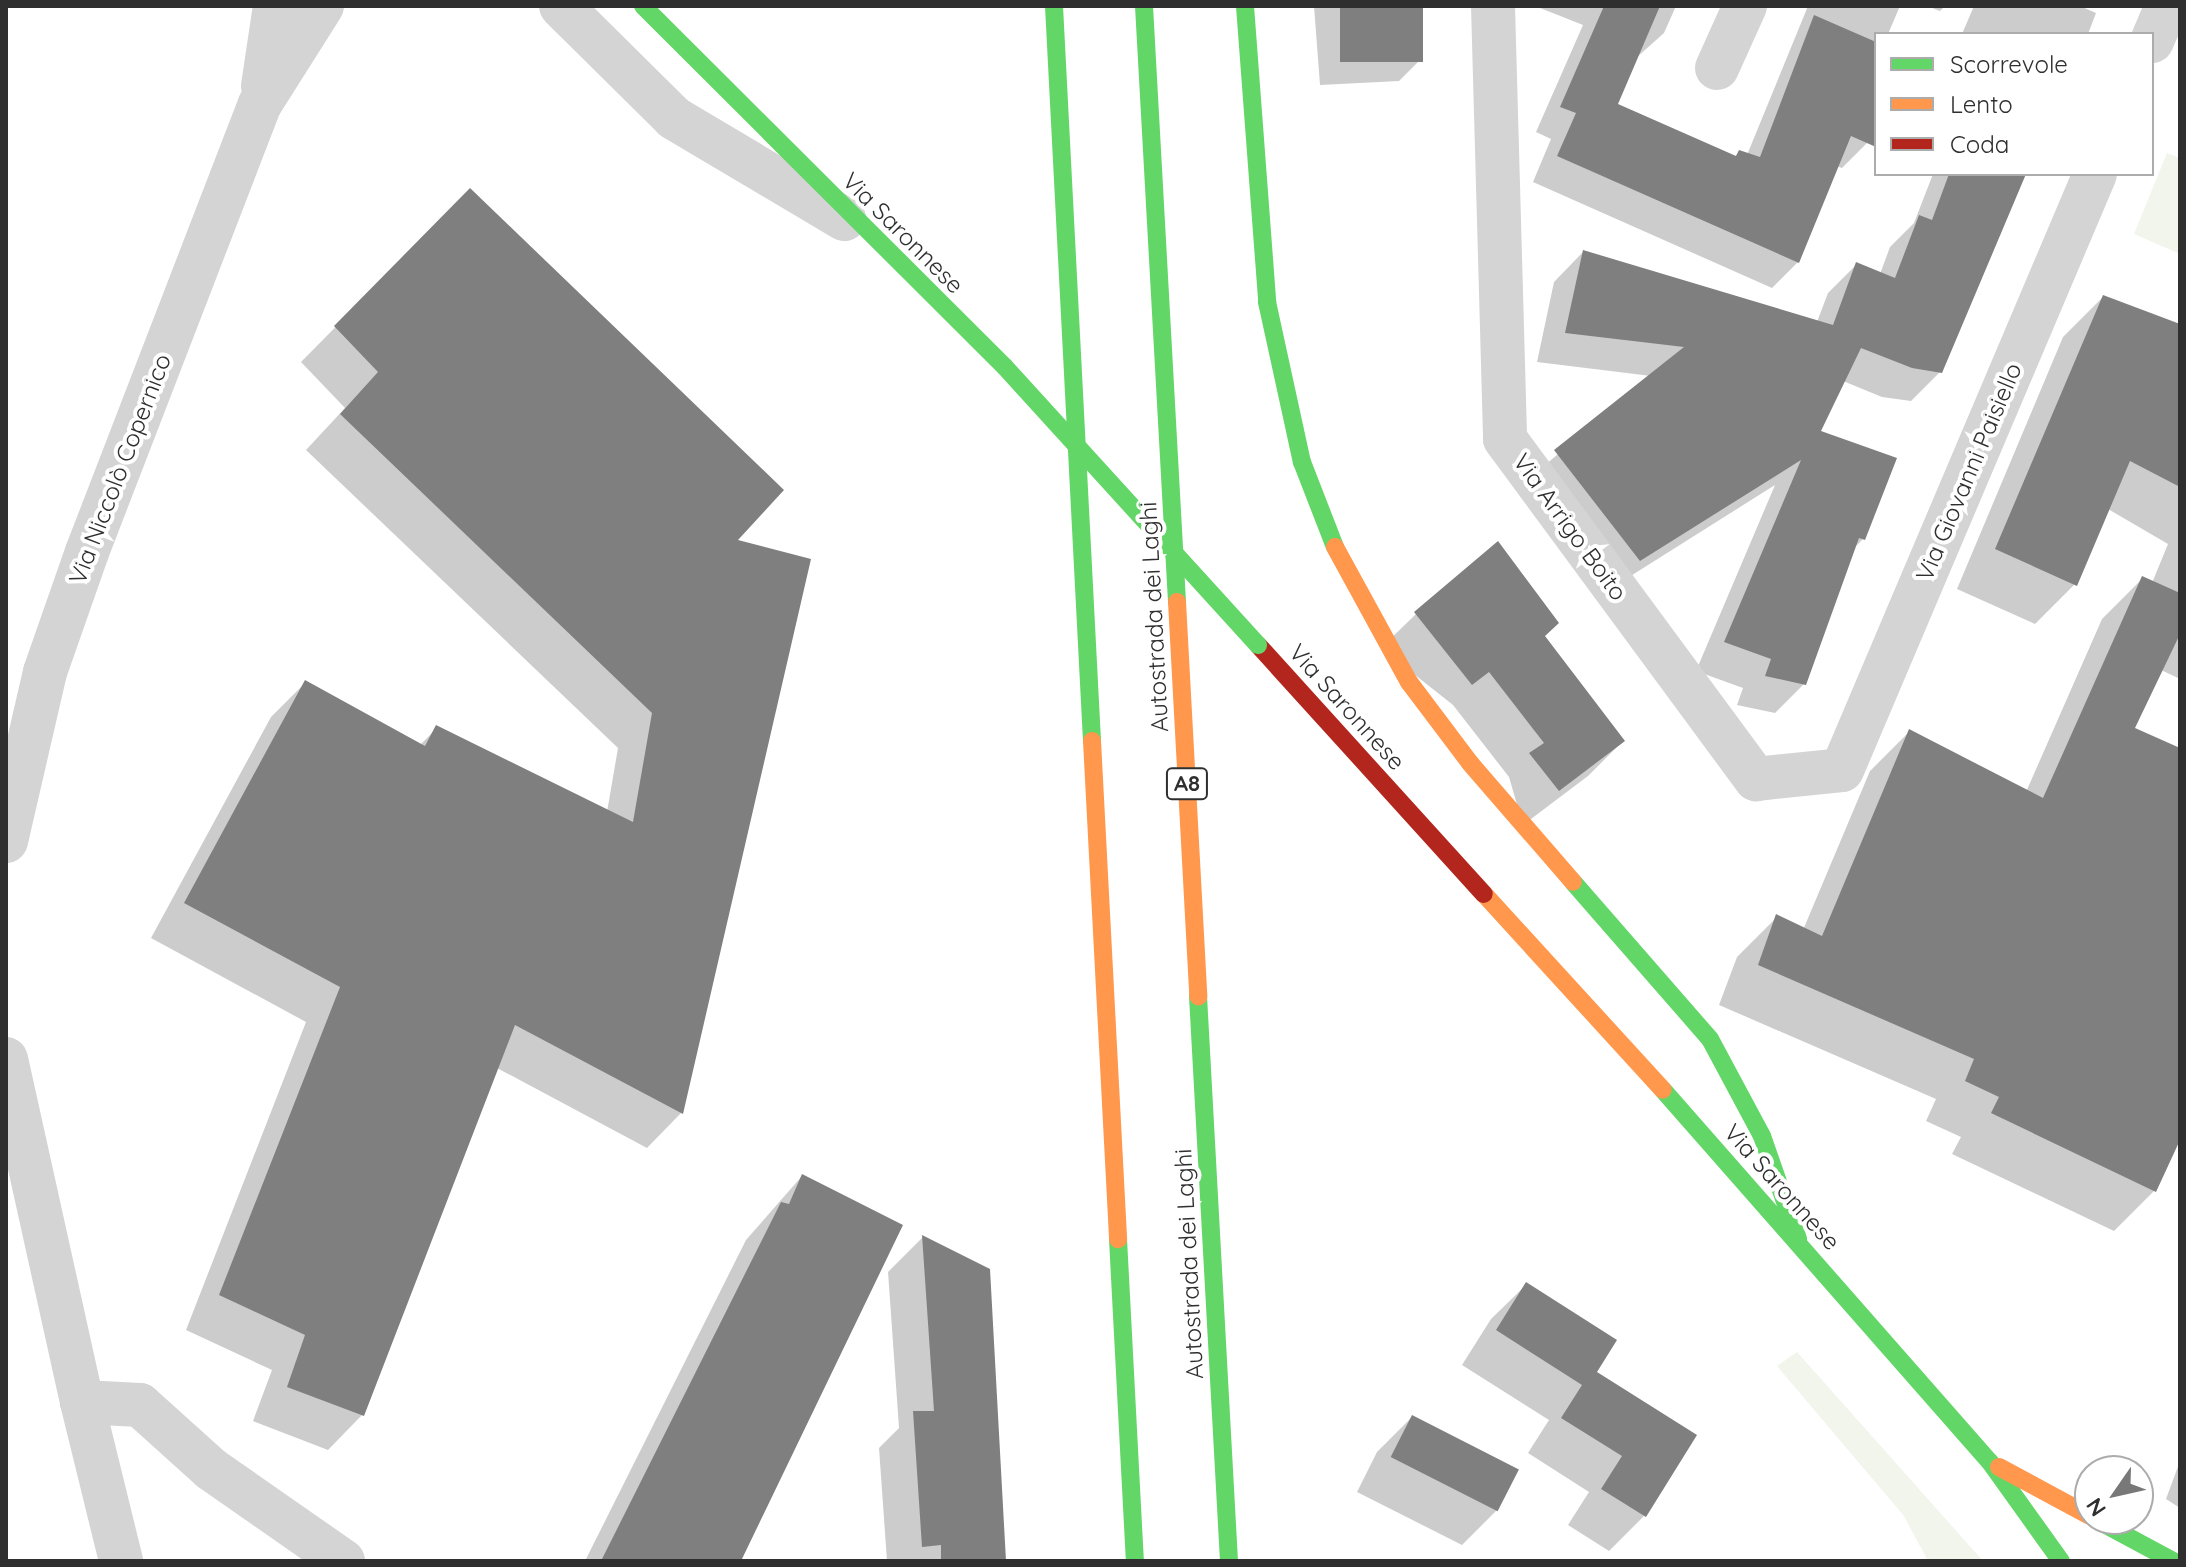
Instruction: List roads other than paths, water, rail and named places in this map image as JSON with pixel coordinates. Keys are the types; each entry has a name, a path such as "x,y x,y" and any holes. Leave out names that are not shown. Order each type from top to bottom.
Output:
{"main road":[{"name":"Via Saronnese","path":"643,6 865,231 1005,367 1798,1239 1990,1462 2061,1561"},
{"path":"1054,6 1135,1561"},
{"name":"Autostrada dei Laghi","path":"1144,6 1229,1561"},
{"path":"1245,6 1267,302 1302,462 1328,534 1409,682 1470,763 1710,1039 1757,1123 1798,1239"},
{"name":"Via Saronnese","path":"1990,1462 2074,1508"},
{"name":"Via Saronnese","path":"2124,1535 2173,1561"}],"street":[{"name":"Via Niccolò Copernico","path":"260,104 275,6"},
{"name":"Via Niccolò Copernico","path":"6,841 45,672 260,104 322,6"},
{"path":"561,6 674,118 865,231"},
{"name":"Via Arrigo Boito","path":"1493,6 1505,439 1756,779 1842,770"},
{"path":"1717,68 1745,6"},
{"path":"2154,36 2167,6"},
{"name":"Via Giovanni Paisiello","path":"1842,770 2094,176"},
{"path":"6,1059 82,1402 121,1561"},
{"path":"82,1402 140,1405 211,1469 343,1561"}]}
